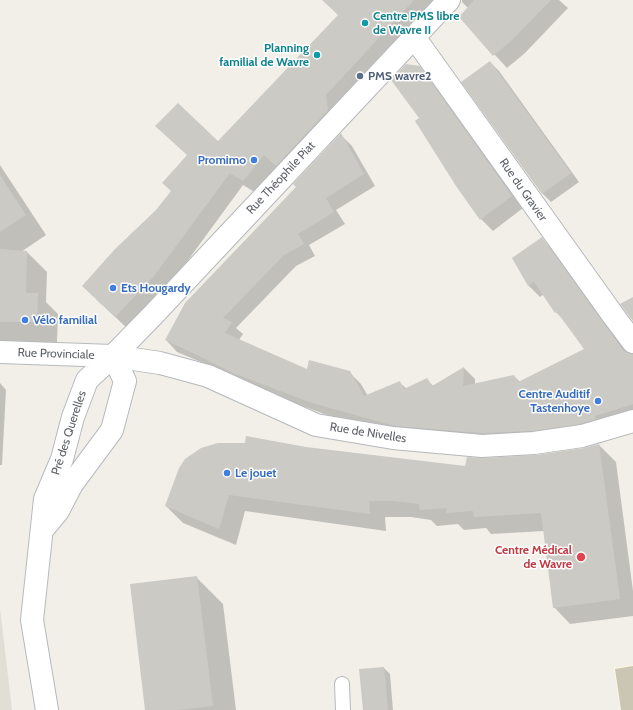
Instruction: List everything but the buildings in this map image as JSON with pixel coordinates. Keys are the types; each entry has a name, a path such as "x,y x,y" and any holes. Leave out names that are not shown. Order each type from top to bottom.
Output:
{"street":[{"name":"Rue Théophile Piat","path":"113,356 449,0"},
{"name":"Rue du Gravier","path":"414,37 633,342"},
{"name":"Rue Provinciale","path":"0,352 113,356"},
{"name":"Rue de Nivelles","path":"113,356 160,363 208,376 316,425 393,438 482,446 534,443 582,436 633,421"},
{"name":"Pré des Querelles","path":"43,529 58,511 72,484 112,430 125,381 113,356 87,380 73,417 62,459 45,499 43,529 32,620 47,710"}],"lane":[{"path":"342,684 343,710"}],"shaded area":[{"path":"0,608 12,710 0,710"},
{"path":"633,665 633,710 620,710 614,668"}],"place":[{"name":"Centre PMS libre de Wavre II","path":"365,23"},
{"name":"Planning familial de Wavre","path":"317,55"},
{"name":"PMS wavre2","path":"360,76"},
{"name":"Promimo","path":"254,160"},
{"name":"Ets Hougardy","path":"113,288"},
{"name":"Vélo familial","path":"25,320"},
{"name":"Centre Auditif Tastenhoye","path":"598,401"},
{"name":"Le jouet","path":"227,473"},
{"name":"Centre Médical de Wavre","path":"581,557"}]}
